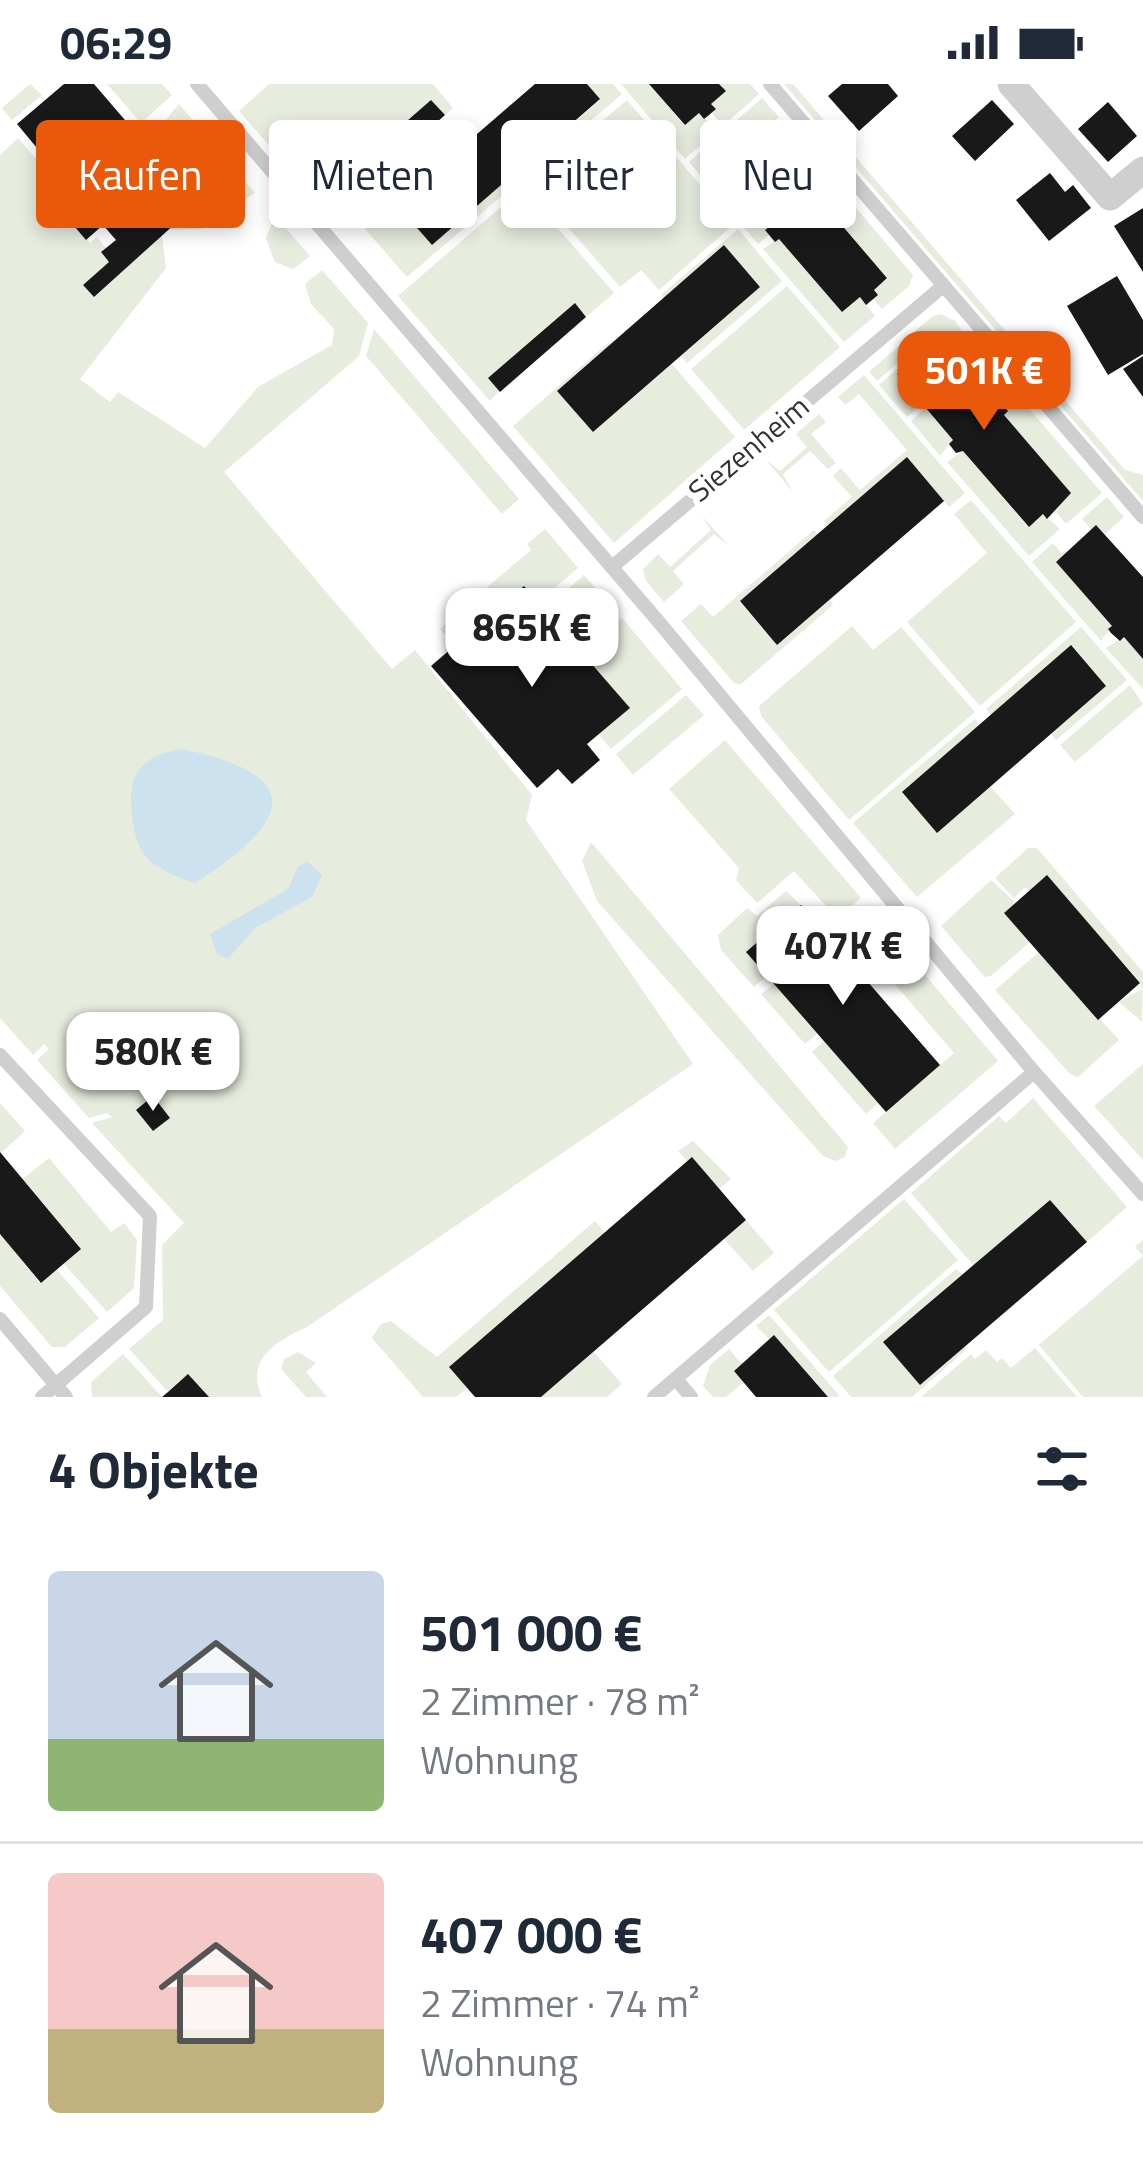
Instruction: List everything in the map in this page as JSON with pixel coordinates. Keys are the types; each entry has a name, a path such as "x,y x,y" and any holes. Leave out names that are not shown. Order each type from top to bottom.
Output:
{"street":[{"path":"1012,84 1110,197 1143,170"}],"lane":[{"path":"196,84 612,567 1034,1072 1143,1194"},
{"path":"770,84 1143,517"},
{"name":"Siezenheim","path":"612,567 943,286"},
{"path":"0,1054 150,1216 146,1307 42,1397"},
{"path":"654,1397 1034,1072"},
{"path":"0,1319 67,1397"},
{"path":"676,1379 692,1397"}],"shaded area":[{"path":"30,84 42,95 12,120 2,108"},
{"path":"107,84 162,84 172,95 138,120"},
{"path":"269,84 433,84 453,108 445,115 431,101 409,120 269,120 269,145 239,111"},
{"path":"587,84 613,84 622,94 592,120 577,120 600,100"},
{"path":"621,84 649,84 684,125 699,113 707,120 700,120 700,146 685,159 676,148 676,120 652,120"},
{"path":"719,84 750,84 759,94 730,120 718,120 711,104 725,91"},
{"path":"784,84 793,84 824,120 815,120"},
{"path":"762,98 779,117 776,120 737,120"},
{"path":"627,100 644,120 603,120"},
{"path":"179,104 193,120 166,120"},
{"path":"18,138 36,159 36,228 76,228 90,243 97,237 106,248 101,253 109,262 83,285 94,297 162,235 166,268 80,379 110,402 118,392 205,448 258,387 332,345 334,329 311,304 305,284 322,270 368,323 359,356 224,472 392,669 415,650 532,795 526,820 693,1064 275,1345 257,1372 262,1397 209,1397 188,1374 168,1392 129,1349 163,1320 162,1245 184,1223 92,1123 112,1117 107,1113 89,1118 37,1060 49,1049 44,1044 33,1055 0,1018 0,155"},
{"path":"700,152 700,175 689,162"},
{"path":"676,157 700,185 700,228 729,228 659,290 641,270 620,287 568,228 676,228"},
{"path":"856,157 1125,470 1143,475 1143,501 856,168"},
{"path":"245,181 255,193 245,200"},
{"path":"501,185 501,197 477,217 477,206"},
{"path":"501,207 501,228 558,228 614,293 586,317 575,304 490,401 398,296"},
{"path":"856,208 913,275 909,286 882,309 873,299 878,295 874,290 887,277 845,228 856,228"},
{"path":"270,228 286,228 310,256 293,269 275,262 266,238"},
{"path":"417,228 432,245 451,228 464,228 407,277 365,229"},
{"path":"744,228 768,228 769,235 758,244"},
{"path":"738,229 782,281 687,363 681,356 760,287 724,246 664,298 661,295"},
{"path":"779,239 842,312 860,297 875,316 844,342 763,249"},
{"path":"787,286 840,347 744,430 691,369"},
{"path":"941,314 962,331 946,346 928,347 915,331"},
{"path":"374,329 519,499 502,514 366,356"},
{"path":"911,335 919,344 877,381 869,372"},
{"path":"609,342 593,432 672,364 735,437 614,543 513,426"},
{"path":"974,345 1102,493 1066,524 1056,512 1057,504 1070,492 1004,415 1008,411 1000,401 995,404 956,360"},
{"path":"902,365 897,375 922,404 907,417 879,385"},
{"path":"864,375 965,493 949,507 907,458 828,526 824,521 852,497 833,476 841,468 860,490 907,450 859,394 845,405 838,397"},
{"path":"925,408 953,440 940,456 911,421"},
{"path":"819,414 826,422 811,434 836,463 828,469 810,451 783,474 792,491 766,460 780,471 807,447 796,434"},
{"path":"963,451 1028,527 1043,514 1060,529 1029,556 947,462"},
{"path":"1107,497 1124,517 1105,534 1082,519"},
{"path":"971,500 1076,622 980,706 907,622 987,553 954,514"},
{"path":"702,516 729,546 714,534 673,571 684,584 664,602 646,581 643,569 658,554 670,567 711,530"},
{"path":"545,529 578,568 538,602 524,586 499,607 484,590 531,550 527,544"},
{"path":"814,530 818,534 740,602 777,644 830,600 833,605 741,684 734,683 681,621 701,604 713,617"},
{"path":"1053,543 1063,555 1056,562 1112,626 1101,641 1032,562"},
{"path":"584,575 615,611 575,645 545,609"},
{"path":"478,595 493,613 455,646 440,629"},
{"path":"622,618 682,689 611,749 598,734 629,707 582,651"},
{"path":"852,626 873,650 901,627 975,712 849,820 761,716 759,706"},
{"path":"1081,627 1127,680 1056,740 1051,734 991,715 986,709"},
{"path":"1124,637 1143,659 1143,689 1106,648"},
{"path":"1130,685 1143,704 1075,762 1060,745"},
{"path":"686,695 704,715 633,775 616,754"},
{"path":"975,719 980,725 902,793 937,832 990,786 1015,814 917,897 853,823"},
{"path":"725,740 861,898 837,918 794,871 757,903 736,880 739,868 669,789"},
{"path":"591,842 848,1147 845,1157 835,1161 823,1156 597,901 582,861"},
{"path":"1028,848 1037,848 1143,972 1142,1022 1119,1002 1142,989 1140,982 1047,876 1014,898 995,878"},
{"path":"991,880 1016,903 1004,913 1030,942 985,977 941,926"},
{"path":"786,891 801,905 747,952 767,976 754,987 721,950 718,935 747,908 757,916"},
{"path":"866,905 910,956 887,976 843,925"},
{"path":"1039,952 1119,1040 1078,1077 1070,1074 995,990"},
{"path":"915,963 998,1061 895,1149 873,1123 954,1053 893,982"},
{"path":"774,984 817,1034 805,1044 761,994"},
{"path":"824,1041 878,1103 866,1114 812,1052"},
{"path":"1143,1064 1143,1160 1094,1106"},
{"path":"1033,1098 1127,1207 1087,1242 1050,1200 974,1266 911,1193 999,1116 1006,1123"},
{"path":"0,1103 25,1131 1,1153 0,1152"},
{"path":"693,1141 731,1179 719,1189 693,1158 687,1161 678,1151"},
{"path":"49,1158 111,1232 124,1223 137,1240 134,1288 107,1312 64,1264 81,1248 23,1179"},
{"path":"904,1199 958,1260 829,1372 774,1310"},
{"path":"746,1220 774,1253 753,1271 724,1239"},
{"path":"595,1221 605,1233 450,1366 467,1388 456,1397 423,1397 372,1338 381,1324 391,1321 437,1357"},
{"path":"0,1234 40,1283 57,1270 99,1318 65,1347 52,1347 0,1286"},
{"path":"1143,1256 1143,1397 1083,1397 1039,1345"},
{"path":"956,1269 962,1274 883,1342 964,1346 966,1350 912,1397 851,1397 833,1376"},
{"path":"769,1315 837,1397 828,1397 756,1326"},
{"path":"1035,1348 1077,1397 921,1397 971,1354 975,1359 986,1350 1011,1368"},
{"path":"729,1349 742,1364 734,1371 744,1382 726,1397 713,1397 703,1386 710,1365"},
{"path":"298,1352 316,1363 306,1372 327,1397 306,1397 281,1369 284,1359"},
{"path":"594,1352 622,1384 607,1397 541,1397"},
{"path":"123,1354 162,1397 92,1397 91,1382"}],"water":[{"path":"182,749 252,773 268,787 272,804 251,841 195,883 146,857 136,836 131,806 133,781 144,764"},
{"path":"308,862 322,875 312,897 255,928 228,959 217,954 210,934 288,889 298,866"}],"building":[{"path":"64,84 94,84 125,120 36,120 36,147 17,124"},
{"path":"535,84 587,84 600,99 576,120 501,120 501,185 477,206 477,134"},
{"path":"649,84 719,84 726,91 711,104 716,109 709,115 704,119 699,113 685,125"},
{"path":"842,84 888,84 898,96 859,131 856,120 849,120 828,96"},
{"path":"431,100 445,115 439,120 408,120"},
{"path":"992,100 1014,124 975,161 952,136"},
{"path":"1108,102 1137,136 1108,162 1078,129"},
{"path":"1050,173 1065,192 1073,185 1091,208 1049,241 1016,200"},
{"path":"1143,208 1143,272 1114,226"},
{"path":"76,228 100,228 86,240"},
{"path":"106,228 170,228 94,297 83,285 109,262 101,252 116,240"},
{"path":"417,228 452,228 432,245"},
{"path":"844,228 887,278 866,305 860,297 842,312 779,239 775,242 765,230"},
{"path":"724,245 760,287 593,432 557,391"},
{"path":"1117,276 1143,320 1143,354 1108,375 1067,306"},
{"path":"575,303 586,317 500,392 488,378"},
{"path":"939,338 995,404 999,400 1008,411 1004,415 1071,493 1047,519 1043,514 1029,527 963,451 956,453 949,444 953,440 897,374"},
{"path":"1143,356 1143,397 1123,369"},
{"path":"907,457 944,501 777,645 740,601"},
{"path":"1096,525 1143,577 1143,659 1124,637 1120,641 1111,633 1112,626 1056,562"},
{"path":"524,586 630,708 587,744 600,760 572,784 558,769 537,788 431,666"},
{"path":"1071,645 1106,686 937,833 902,792"},
{"path":"1047,875 1140,983 1098,1020 1004,913"},
{"path":"801,905 940,1065 886,1112 746,952"},
{"path":"153,1096 170,1118 153,1131 136,1110"},
{"path":"0,1152 81,1249 41,1283 0,1234"},
{"path":"692,1157 746,1220 541,1397 475,1397 449,1367"},
{"path":"1050,1200 1087,1242 920,1385 883,1342"},
{"path":"774,1335 828,1397 756,1397 734,1371"},
{"path":"188,1374 209,1397 162,1397 168,1392"}]}
